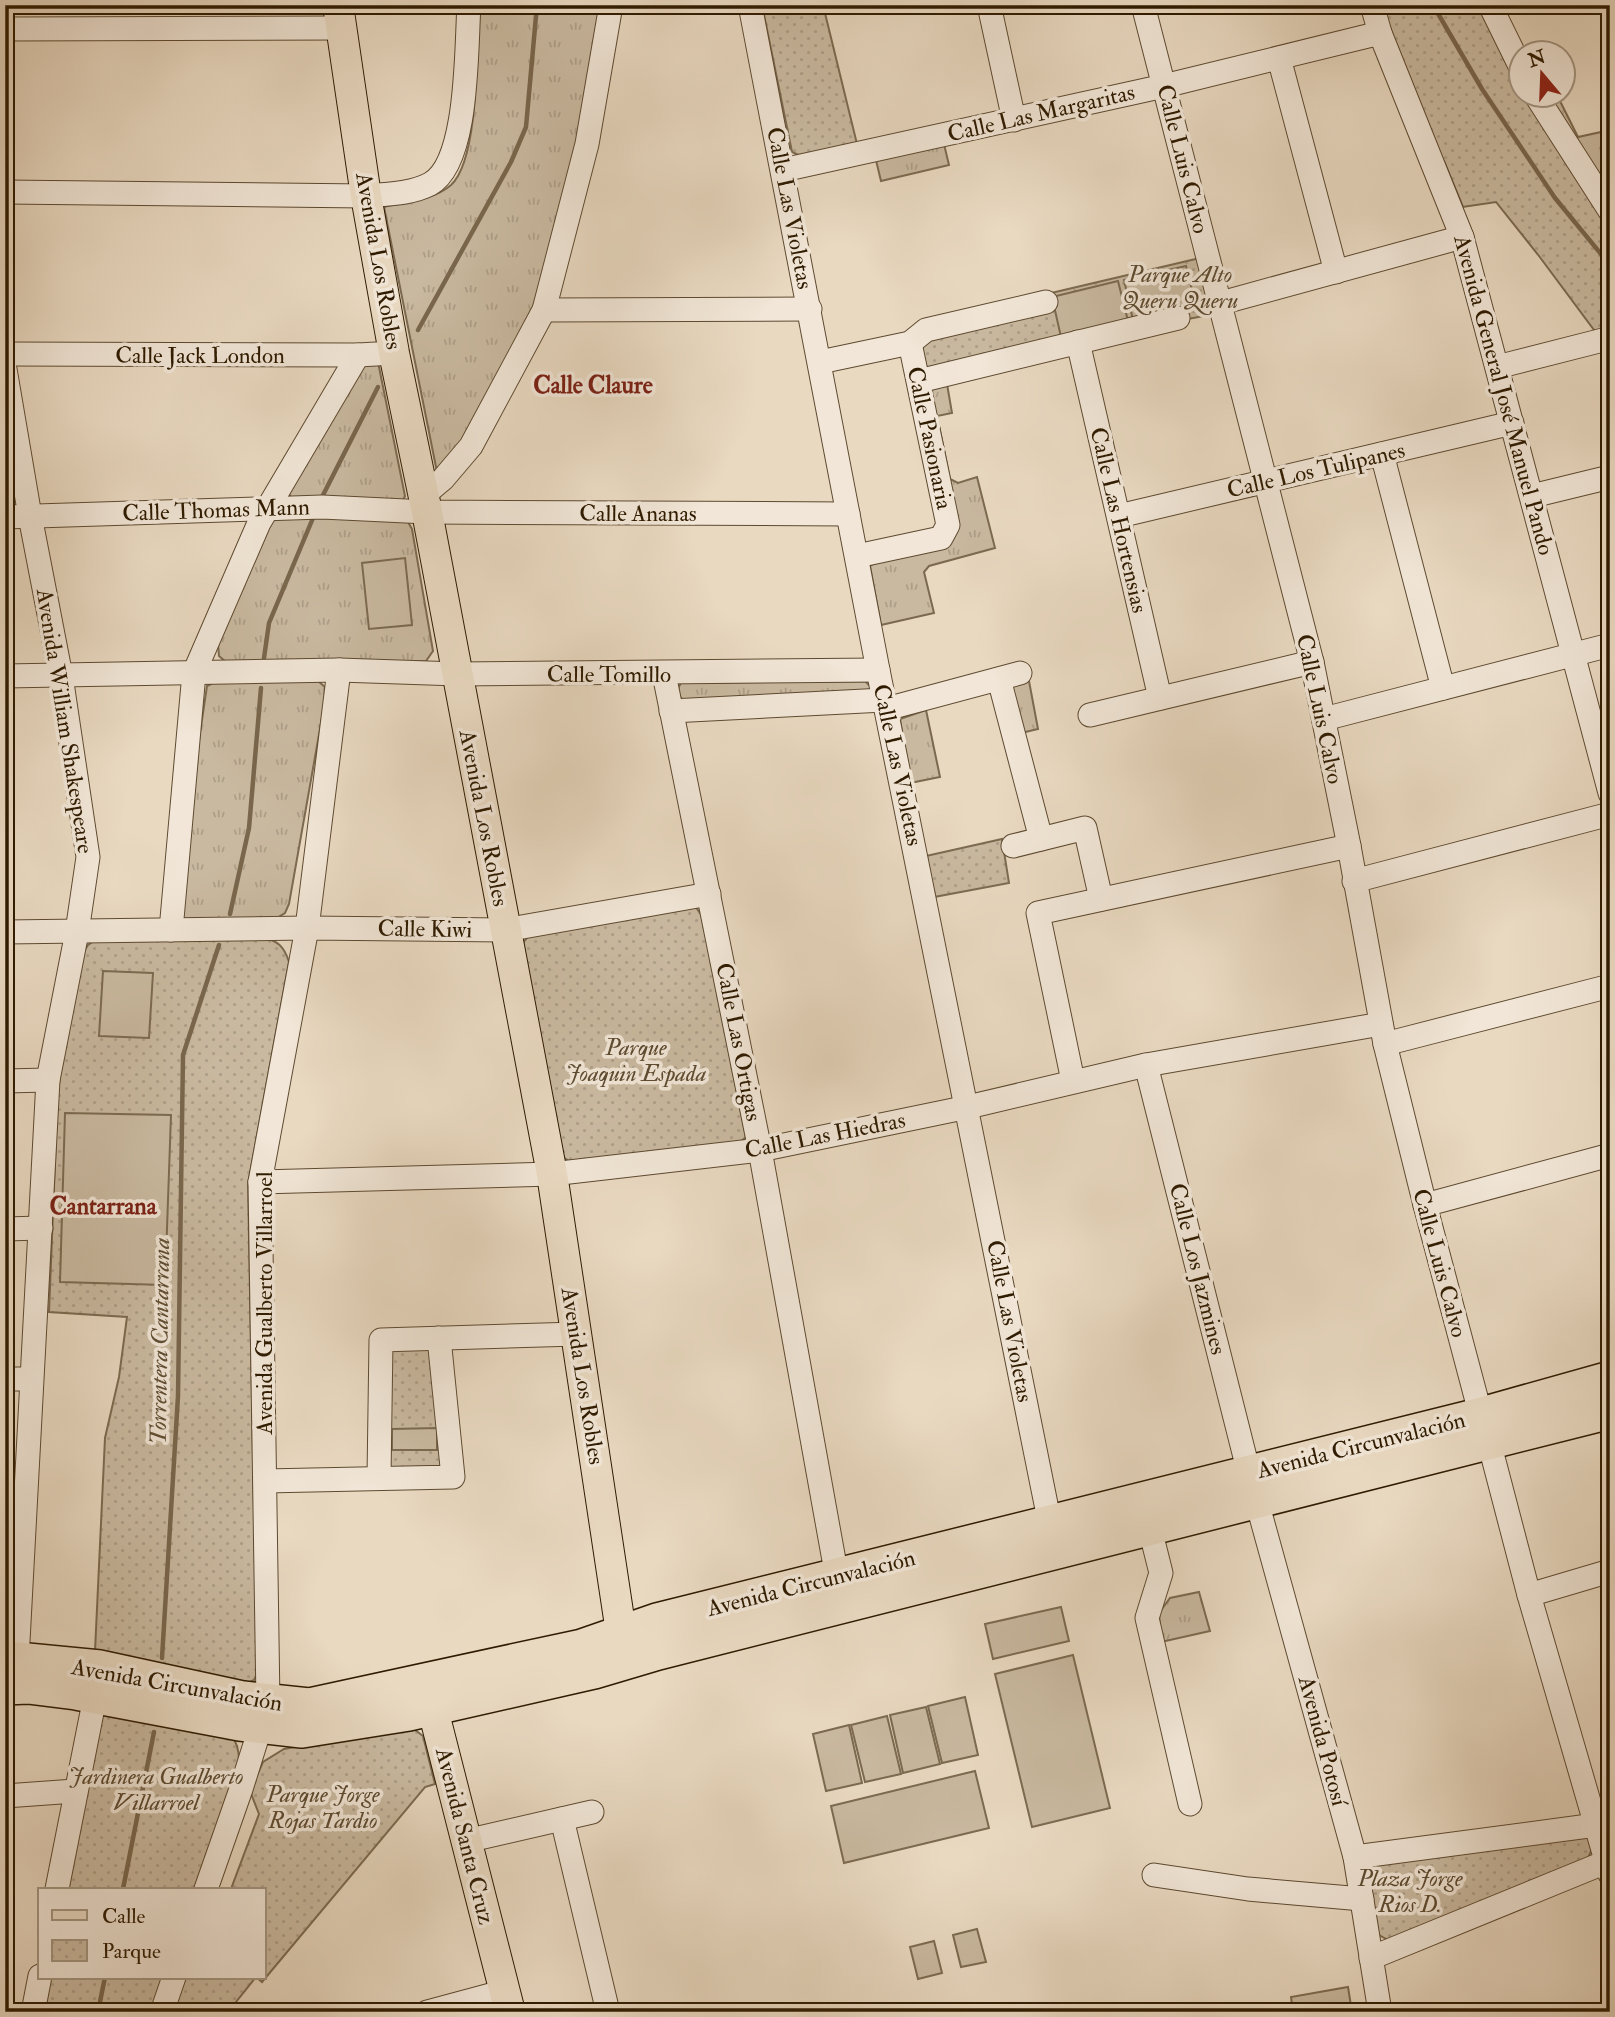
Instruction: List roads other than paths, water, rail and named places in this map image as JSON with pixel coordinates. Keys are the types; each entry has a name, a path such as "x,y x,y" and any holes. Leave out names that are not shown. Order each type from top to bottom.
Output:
{"highway":[{"name":"Avenida Circunvalación","path":"1485,1429 1610,1379"},
{"name":"Avenida Circunvalación","path":"429,1695 621,1632 1051,1524 1253,1487 1485,1429 1610,1411"},
{"name":"Avenida Circunvalación","path":"9,1669 98,1682 264,1715 309,1706 429,1695 594,1671 658,1652 1150,1528 1253,1487"}],"main road":[{"name":"Avenida Los Robles","path":"340,17 366,196 394,353 426,503 552,1174 621,1632"},
{"name":"Avenida Santa Cruz","path":"429,1695 507,2002"}],"street":[{"path":"5,192 366,196 403,192 430,184 445,171 454,153 461,119 469,5"},
{"path":"426,503 471,446 544,310 587,144 611,5"},
{"name":"Calle Las Violetas","path":"750,5 878,670 1051,1524"},
{"path":"989,5 1014,120"},
{"name":"Calle Luis Calvo","path":"1143,5 1312,662 1383,1034 1424,1205 1530,1595 1605,1850"},
{"name":"Avenida General José Manuel Pando","path":"1372,5 1380,33 1462,237 1610,793"},
{"path":"1490,5 1507,38"},
{"path":"5,29 340,17"},
{"name":"Calle Las Margaritas","path":"783,170 1164,86 1380,33"},
{"path":"1279,58 1336,272"},
{"path":"1544,108 1610,211"},
{"path":"1220,303 1462,237"},
{"path":"910,344 926,330 1046,302"},
{"path":"544,310 810,309"},
{"path":"919,381 1178,318"},
{"path":"1497,367 1604,340"},
{"name":"Calle Las Hortensias","path":"1078,342 1160,698"},
{"name":"Calle Pasionaria","path":"820,362 910,344 948,525 941,538 857,556"},
{"name":"Calle Jack London","path":"5,354 394,353"},
{"path":"171,930 194,673 259,523 358,355"},
{"name":"Avenida William Shakespeare","path":"5,369 61,676 88,856 77,932 47,1080 32,1379 9,1669"},
{"name":"Calle Los Tulipanes","path":"1119,516 1512,423"},
{"path":"1382,454 1443,688"},
{"path":"1532,496 1610,477"},
{"name":"Calle Thomas Mann","path":"5,517 426,503"},
{"name":"Calle Ananas","path":"426,503 848,514"},
{"path":"1324,719 1610,645"},
{"path":"1090,715 1312,662"},
{"name":"Calle Tomillo","path":"5,676 340,670 457,674 878,670"},
{"name":"Avenida Gualberto Villarroel","path":"205,1888 264,1715 265,1481 260,1182 307,928 340,670"},
{"name":"Calle Las Ortigas","path":"664,674 760,1150 837,1577"},
{"name":"Calle Tomillo","path":"671,711 885,704 1010,676 1041,839"},
{"path":"1354,881 1610,814"},
{"path":"1013,846 1085,828 1101,899"},
{"path":"1073,1081 1038,913 1349,846"},
{"name":"Calle Kiwi","path":"5,932 307,928 505,930 709,894"},
{"name":"Calle Las Hiedras","path":"260,1182 552,1174 760,1150 968,1107 1146,1065 1383,1034 1610,986"},
{"name":"Calle Los Jazmines","path":"1146,1065 1253,1487"},
{"path":"5,1081 47,1080"},
{"path":"1424,1205 1610,1155"},
{"path":"5,1229 41,1228"},
{"path":"379,1477 381,1340 577,1334"},
{"path":"265,1481 453,1477 439,1338"},
{"path":"5,1379 32,1379"},
{"name":"Avenida Potosí","path":"1253,1487 1355,1857 1380,2012"},
{"path":"1150,1528 1161,1573 1147,1618 1189,1804"},
{"path":"1530,1595 1610,1571"},
{"path":"57,1888 98,1682"},
{"path":"5,1796 75,1791"},
{"path":"466,1841 592,1812"},
{"path":"562,1819 608,2012"},
{"path":"1355,1857 1605,1850"},
{"path":"1371,1958 1605,1850"},
{"path":"1154,1875 1248,1889 1362,1899"},
{"path":"33,2012 39,1979"},
{"path":"162,2012 173,1979"},
{"path":"427,2012 507,2002"}],"waterway":[{"name":"Torrentera Cantarrana","path":"418,330 511,162 526,127 537,5"},
{"path":"1433,5 1482,89 1555,198 1610,265"},
{"name":"Torrentera Cantarrana","path":"321,499 378,387"},
{"name":"Torrentera Cantarrana","path":"264,658 269,623 313,518"},
{"name":"Torrentera Cantarrana","path":"230,914 249,828 261,688"},
{"name":"Torrentera Cantarrana","path":"162,1658 178,1396 183,1055 219,945"},
{"name":"Torrentera Cantarrana","path":"123,1888 154,1732"},
{"name":"Torrentera Cantarrana","path":"98,2012 105,1979"}],"district":[{"name":"Calle Claure","path":"593,385"},
{"name":"Cantarrana","path":"103,1206"}],"park label":[{"name":"Parque Alto Queru Queru","path":"1180,287"},
{"name":"Parque Joaquin Espada","path":"636,1060"},
{"name":"Jardinera Gualberto Villarroel","path":"156,1789"},
{"name":"Parque Jorge Rojas Tardio","path":"323,1807"},
{"name":"Plaza Jorge Rios D.","path":"1410,1891"}]}
